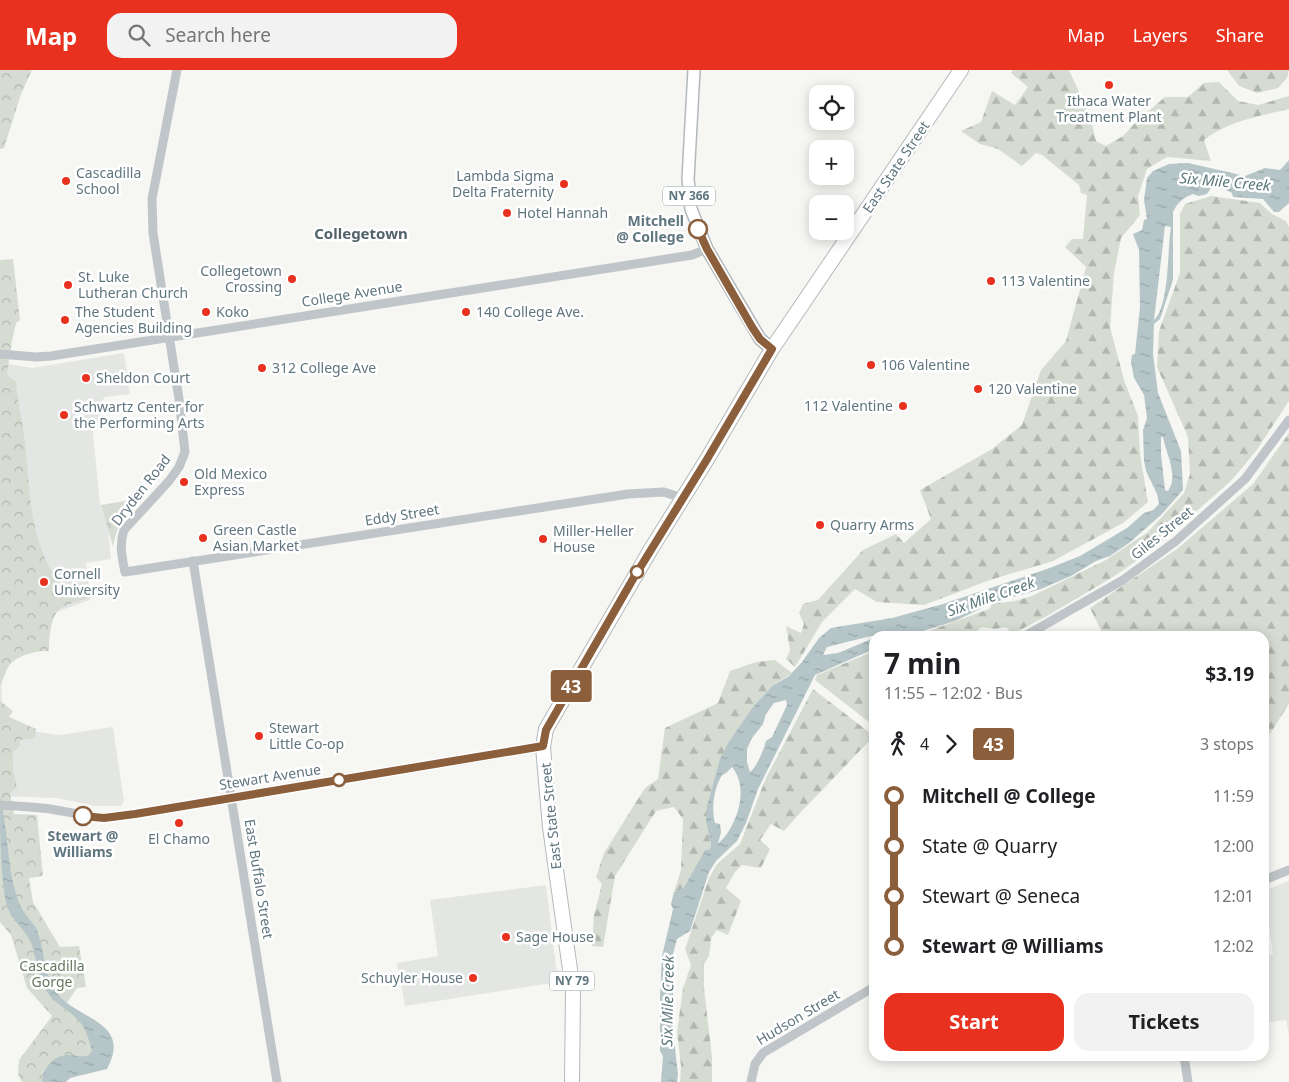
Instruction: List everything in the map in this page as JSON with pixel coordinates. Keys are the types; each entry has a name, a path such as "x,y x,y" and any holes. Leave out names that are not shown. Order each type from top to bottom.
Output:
{"highway":[{"name":"East State Street","path":"572,1082 574,991 550,827 543,746 546,730 610,617 772,349 962,70"}],"main road":[{"name":"NY 366","path":"694,70 688,179 689,198 694,218 707,249 756,333 772,349"}],"street":[{"name":"Dryden Road","path":"125,572 121,549 121,537 124,530 174,474 185,452 151,210 177,70"},
{"name":"College Avenue","path":"0,354 43,356 692,255 707,249"},
{"name":"Giles Street","path":"1034,631 1123,580 1176,541 1245,480 1289,420"},
{"name":"Eddy Street","path":"125,572 628,494 664,492 682,498"},
{"name":"East Buffalo Street","path":"193,561 277,1082"},
{"name":"Stewart Avenue","path":"0,805 104,818 543,746"},
{"path":"1269,878 1289,870"},
{"name":"Hudson Street","path":"751,1082 754,1064 762,1053 869,990"},
{"path":"1185,1061 1188,1082"}],"shaded area":[{"name":"Cornell University","path":"0,350 4,363 32,368 124,353 130,394 105,397 98,405 101,423 92,424 100,503 108,529 111,559 86,563 90,600 42,617 1,674 3,727 59,735 113,727 124,801 121,806 96,806 56,798 0,796"},
{"path":"1289,881 1289,1036 1286,1020 1269,1022 1269,955 1273,954 1269,926 1269,889"},
{"path":"546,885 558,982 405,1006 397,963 438,956 430,900"}],"green space":[{"path":"0,70 32,70 21,94 4,148 0,149"},
{"path":"1013,70 1069,70 1090,116 1096,141 1106,146 1123,136 1165,97 1188,97 1204,83 1219,82 1238,101 1258,105 1289,96 1289,109 1233,124 1204,140 1211,161 1167,157 1147,169 1138,196 1140,215 1121,238 1114,273 1110,327 1124,380 1138,416 1140,454 1148,502 1123,523 1053,561 990,580 924,605 877,602 855,589 822,622 795,667 786,659 790,650 786,626 801,633 804,624 799,613 803,604 818,600 863,550 896,534 904,543 931,519 920,490 992,449 1022,425 1041,370 1066,341 1086,267 1065,247 1072,239 1083,239 1087,195 1081,193 1079,185 1042,155 1036,153 1022,166 998,149 980,144 961,131 981,122 992,91 1015,105 1028,87 1011,73"},
{"path":"1227,70 1289,70 1287,78 1278,88 1257,93 1239,86"},
{"path":"1211,196 1260,203 1272,214 1286,221 1289,227 1289,401 1256,451 1231,481 1151,551 1113,577 1018,631 1009,631 1006,627 995,629 982,627 977,631 929,631 989,609 992,604 1015,601 1032,596 1106,560 1148,532 1184,493 1190,474 1188,437 1157,367 1159,331 1180,273 1180,214 1185,204"},
{"path":"13,259 20,320 16,323 7,375 16,382 25,442 31,504 38,539 52,571 62,586 74,589 93,587 94,597 74,602 60,609 51,625 49,651 32,653 11,663 0,687 0,260"},
{"path":"1289,433 1289,704 1269,735 1269,631 1102,631 1090,608 1177,549 1253,484"},
{"path":"141,500 119,526 113,547 101,505"},
{"path":"869,653 869,722 815,680 817,675"},
{"path":"775,660 792,673 772,686 752,708 728,743 706,822 711,845 710,849 705,850 683,889 674,892 681,870 683,819 674,807 656,811 615,876 603,947 592,946 594,915 602,884 596,877 604,853 645,788 658,779 665,728 718,703 730,671 756,662"},
{"path":"813,689 869,732 869,741 784,831 771,824 760,840 770,849 761,868 742,865 735,872 726,888 741,901 728,935 717,930 711,938 709,956 704,964 704,988 712,1057 712,1082 680,1082 681,1066 677,1032 683,988 691,965 685,949 709,878 717,864 740,844 766,778"},
{"name":"Cascadilla Gorge","path":"0,701 13,711 9,717 36,729 35,738 20,740 20,746 13,752 13,770 17,788 10,793 14,814 37,815 43,876 29,878 33,902 60,947 79,946 86,987 77,988 66,1004 81,1012 108,1047 52,1082 22,1082 18,1074 19,1060 52,1016 27,988 11,935 0,922"}],"water":[{"name":"Six Mile Creek","path":"1289,160 1289,203 1279,212 1274,212 1263,199 1233,197 1232,193 1227,190 1211,188 1207,194 1199,196 1193,194 1186,197 1173,212 1173,280 1160,319 1154,324 1153,354 1158,393 1181,451 1183,490 1161,515 1129,543 1110,556 1096,561 1071,576 1041,589 995,602 955,621 923,631 869,631 869,636 827,647 823,655 838,653 869,640 869,651 815,675 758,789 746,823 737,841 716,861 709,872 690,931 677,939 673,954 671,982 673,990 673,1029 678,1075 677,1082 661,1082 663,1056 660,1051 662,956 673,909 671,904 674,892 683,889 705,850 710,849 711,844 706,822 707,806 720,759 728,743 752,708 772,686 789,676 802,662 819,638 831,628 892,618 943,604 1047,569 1080,556 1127,528 1144,513 1153,510 1159,504 1144,461 1143,430 1147,418 1144,395 1134,378 1131,362 1132,355 1135,354 1140,307 1139,250 1133,234 1142,230 1144,220 1147,219 1144,200 1147,178 1153,171 1169,164 1188,163 1245,176 1265,168 1280,170","holes":["1165,226 1171,227 1167,276 1163,302 1154,320","1161,437 1163,437 1172,472 1171,485 1168,491 1165,490","786,700 787,705 772,737 766,741 758,762 750,772 747,762 747,749 752,738 763,724 766,714 774,703","732,767 740,786 739,807 731,828 718,844 721,832 720,824 715,823 713,811 714,798 719,780"]},
{"path":"0,797 15,892 22,909 37,930 46,967 54,989 74,1008 107,1030 113,1040 113,1052 107,1069 70,1078 66,1082 42,1082 44,1072 50,1063 64,1055 85,1056 89,1055 92,1051 87,1034 81,1023 55,1001 43,986 30,940 7,907 0,839"}],"bus line":[{"name":"43","path":"83,816 104,818 135,814 543,746 546,730 610,617 772,349 760,339 752,327 707,249 698,229"}],"place":[{"name":"Ithaca Water Treatment Plant","path":"1109,85"},
{"name":"Cascadilla School","path":"66,181"},
{"name":"Lambda Sigma Delta Fraternity","path":"564,184"},
{"name":"Hotel Hannah","path":"507,213"},
{"name":"Mitchell @ College","path":"698,229"},
{"name":"Collegetown Crossing","path":"292,279"},
{"name":"113 Valentine","path":"991,281"},
{"name":"St. Luke Lutheran Church","path":"68,285"},
{"name":"Koko","path":"206,312"},
{"name":"140 College Ave.","path":"466,312"},
{"name":"The Student Agencies Building","path":"65,320"},
{"name":"106 Valentine","path":"871,365"},
{"name":"312 College Ave","path":"262,368"},
{"name":"Sheldon Court","path":"86,378"},
{"name":"120 Valentine","path":"978,389"},
{"name":"112 Valentine","path":"903,406"},
{"name":"Schwartz Center for the Performing Arts","path":"64,415"},
{"name":"Old Mexico Express","path":"184,482"},
{"name":"Quarry Arms","path":"820,525"},
{"name":"Green Castle Asian Market","path":"203,538"},
{"name":"Miller-Heller House","path":"543,539"},
{"name":"Cornell University","path":"44,582"},
{"name":"Stewart Little Co-op","path":"259,736"},
{"name":"Stewart @ Williams","path":"83,816"},
{"name":"El Chamo","path":"179,823"},
{"name":"Sage House","path":"506,937"},
{"name":"Schuyler House","path":"473,978"}],"district":[{"name":"Collegetown","path":"361,234"}]}
